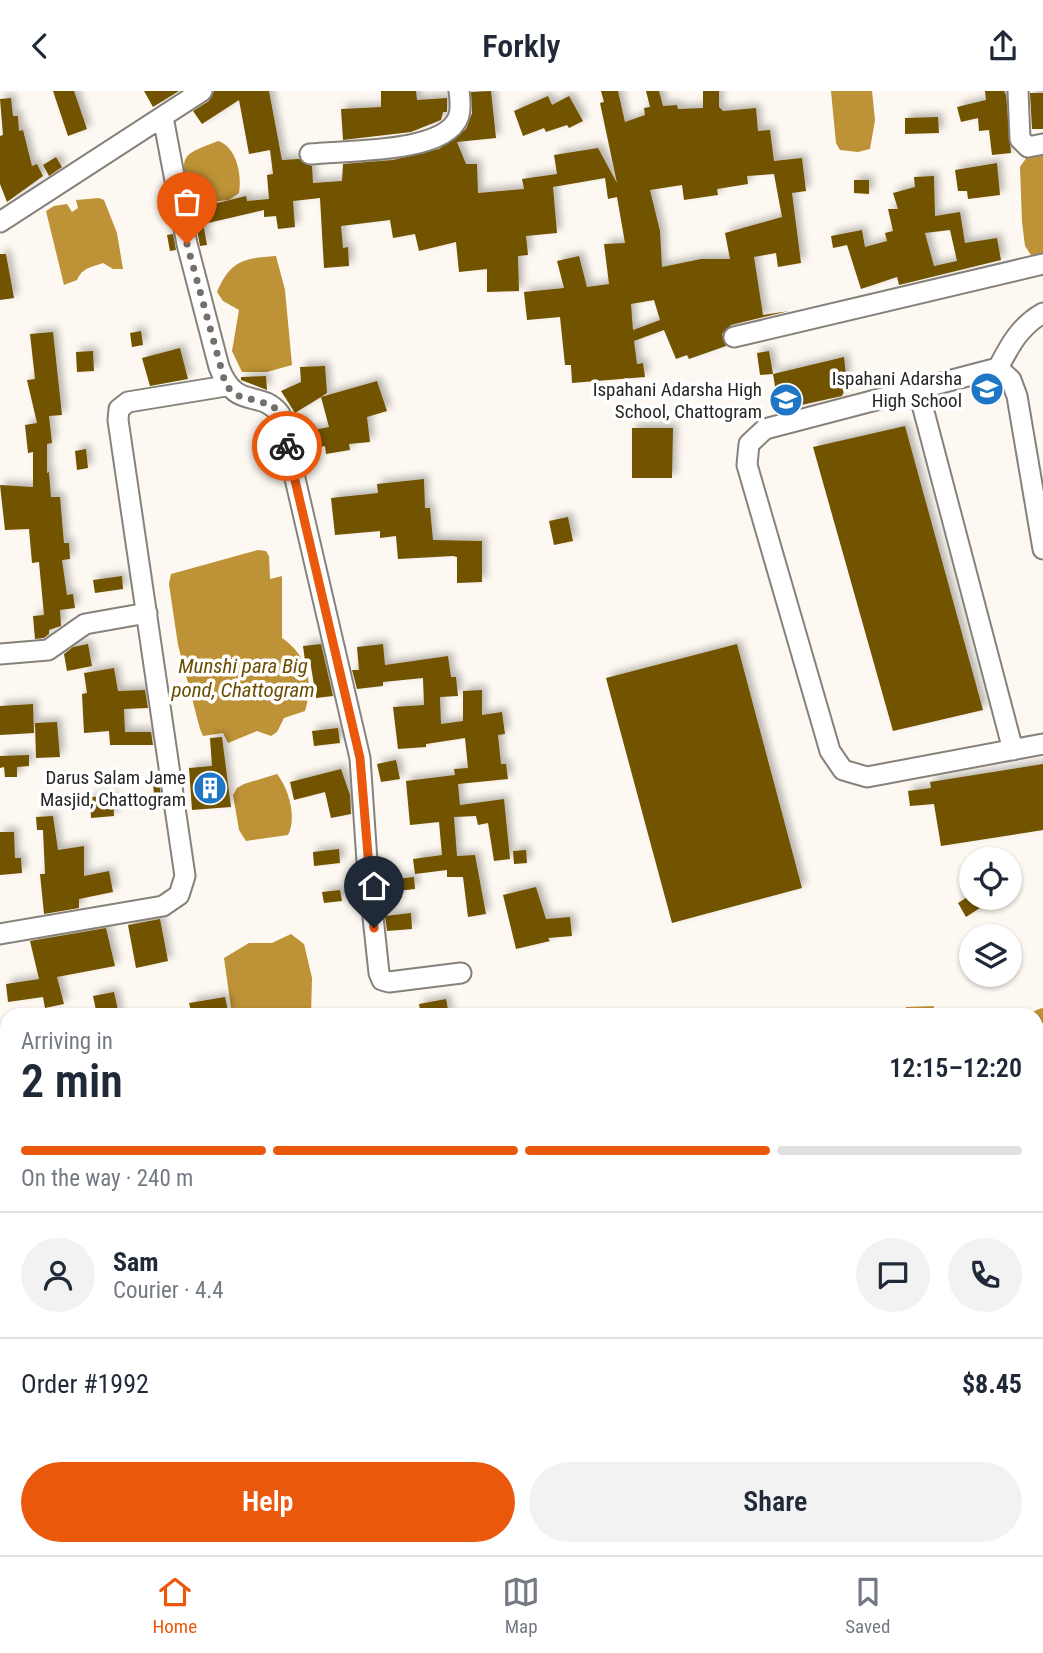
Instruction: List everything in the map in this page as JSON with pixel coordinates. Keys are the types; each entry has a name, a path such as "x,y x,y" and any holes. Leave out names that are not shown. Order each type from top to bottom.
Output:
{"street":[{"path":"0,222 202,91"},
{"path":"310,154 424,143 446,133 459,118 459,91"},
{"path":"1018,91 1020,139 1028,147 1043,143"},
{"path":"163,117 187,244 226,386 239,396 272,405 280,414 360,758 367,861 382,980 389,982 461,973"},
{"path":"734,337 1043,264"},
{"path":"1043,313 1029,321 1013,340 998,368 765,429 749,444 747,465 830,751 843,771 867,777 1043,744"},
{"path":"998,368 1011,380 1017,397 1038,493 1043,549"},
{"path":"0,934 163,906 179,895 186,876 118,419 119,409 128,402 226,386"},
{"path":"918,389 1013,750"},
{"path":"0,654 48,650 85,624 146,613"}],"water":[{"path":"831,91 872,91 875,120 870,149 858,152 840,150 836,143"},
{"path":"218,141 234,155 240,178 239,193 229,200 196,203 186,196 186,158 196,150"},
{"path":"1031,151 1043,153 1043,258 1031,255 1025,246 1022,222 1020,167"},
{"path":"76,200 104,200 117,233 123,269 113,269 103,263 87,269 77,280 64,285 46,211 54,206 67,204 72,212 78,208"},
{"path":"276,256 285,290 292,365 267,372 242,372 232,351 239,310 223,301 217,292 227,274 239,263"},
{"name":"Munshi para Big pond, Chattogram","path":"258,550 266,551 269,556 270,579 282,576 282,638 298,653 307,670 308,700 305,711 284,718 277,732 271,736 257,731 228,743 223,733 203,736 200,729 178,645 169,584 171,574"},
{"path":"277,774 285,787 292,812 288,835 246,841 239,830 233,795 237,788 244,784"},
{"path":"291,934 304,944 312,978 311,1008 231,1008 224,958 249,943 272,943"},
{"path":"934,1006 934,1008 906,1008"}],"building":[{"path":"53,91 74,91 87,129 68,136"},
{"path":"144,91 179,91 153,107"},
{"path":"214,91 269,91 282,160 299,159 312,166 313,183 342,181 343,164 393,160 439,149 466,129 472,113 471,92 491,91 496,138 457,142 466,164 477,164 478,193 524,189 522,179 557,174 554,155 598,148 617,183 600,103 604,102 601,91 618,91 625,122 645,115 644,108 650,107 646,91 659,91 663,106 677,105 678,109 703,108 703,91 719,91 719,107 723,111 756,108 758,131 770,130 774,161 802,158 806,191 792,193 801,263 778,267 776,253 754,257 763,315 789,311 731,325 722,334 726,346 689,359 687,355 676,359 664,330 634,341 637,364 643,363 645,377 572,383 571,365 565,365 560,317 527,320 524,292 564,288 557,261 579,256 587,287 609,284 604,244 625,243 617,197 608,199 605,178 553,187 557,233 526,236 528,255 518,256 519,291 487,292 487,269 459,272 456,242 419,251 415,234 393,238 390,220 341,226 343,248 348,247 349,266 324,268 320,198 293,201 295,227 278,229 276,216 264,217 264,210 204,224 201,207 246,196 247,201 269,199 267,175 273,174 270,150 249,154 239,100 202,124 193,111 209,101","holes":["774,174 782,217 725,233 730,259 701,259 662,267 660,231 650,190 682,185 684,200 718,195 717,189 748,184 747,176","654,300 660,320 633,330 631,304"]},
{"path":"381,91 416,91 417,100 447,98 447,112 443,112 441,120 411,132 343,140 341,109 381,107"},
{"path":"985,91 1004,91 1006,95 1011,153 992,155 989,130 979,131 978,118 961,122 957,107 986,100"},
{"path":"1030,93 1043,93 1043,129 1032,129"},
{"path":"548,96 552,105 569,96 583,121 569,128 567,125 546,132 544,128 523,136 514,111"},
{"path":"11,98 13,116 18,116 19,131 23,130 32,166 37,164 43,176 7,202 0,184 0,136 3,135 0,99"},
{"path":"938,117 939,133 905,134 905,118"},
{"path":"56,157 62,167 49,176 43,165"},
{"path":"997,163 1000,195 968,199 967,191 958,191 955,170"},
{"path":"934,176 935,216 960,212 965,243 997,238 1001,260 899,285 897,277 861,289 847,245 833,248 831,236 862,230 865,247 887,241 885,233 893,231 888,209 898,209 893,193 915,187 914,177","holes":["950,230 957,261 934,266 925,233"]},
{"path":"854,180 869,180 869,194 854,193"},
{"path":"204,228 207,245 200,246 197,229"},
{"path":"173,234 176,250 170,251 167,235"},
{"path":"0,254 6,254 14,298 0,300"},
{"path":"141,331 143,345 132,347 130,333"},
{"path":"53,332 62,415 49,416 52,443 47,444 47,473 49,472 51,497 60,497 64,543 69,543 70,559 62,560 67,595 73,594 75,608 60,610 61,626 49,630 49,634 44,638 35,639 33,616 44,615 39,562 32,563 29,529 5,530 0,485 33,487 33,452 28,453 25,425 37,423 27,380 35,379 30,334"},
{"path":"180,348 188,379 150,386 142,358"},
{"path":"93,351 94,371 77,372 76,352"},
{"path":"769,351 773,374 760,375 757,353"},
{"name":"Ispahani Adarsha High School, Chattogram","path":"844,357 847,384 842,396 779,410 773,374"},
{"path":"325,366 327,393 295,413 281,391 301,382 300,367"},
{"path":"266,376 267,390 241,380 241,377"},
{"path":"377,381 387,411 367,417 370,442 349,444 350,450 326,454 325,446 301,451 294,419 303,418 304,432 329,427 321,397"},
{"path":"905,426 983,710 893,731 813,447"},
{"path":"632,428 673,428 672,478 632,478"},
{"path":"86,449 88,468 77,470 75,451"},
{"path":"424,479 425,508 430,508 433,540 482,541 482,582 457,583 457,557 398,559 396,536 380,538 380,531 335,535 331,498 378,493 377,484"},
{"path":"568,517 573,541 554,545 549,521"},
{"path":"122,576 123,589 95,593 93,580"},
{"path":"88,644 92,666 67,671 64,654 73,647"},
{"path":"321,644 333,696 316,698 310,660 305,661 303,646"},
{"path":"383,644 385,665 448,656 451,677 456,677 458,696 440,697 441,724 463,721 463,691 482,690 482,715 502,712 505,734 498,735 501,764 506,764 508,779 458,784 460,805 504,799 510,859 494,861 488,823 478,825 476,816 454,817 457,856 475,855 486,914 468,917 463,877 447,877 447,870 415,874 413,859 442,855 439,822 410,825 406,781 455,775 454,769 468,768 465,738 426,744 426,747 398,749 393,707 424,705 423,678 383,682 383,686 357,689 352,670 359,670 357,647"},
{"path":"737,644 802,888 672,923 606,678"},
{"path":"114,668 118,691 145,690 148,708 124,709 125,732 151,732 153,745 110,745 109,731 84,733 82,694 87,693 84,673"},
{"path":"33,704 34,733 0,735 0,706"},
{"path":"57,722 60,757 36,758 35,723"},
{"path":"338,728 340,743 314,746 312,731"},
{"name":"Darus Salam Jame Masjid, Chattogram","path":"222,737 231,807 192,810 189,768 212,766 210,738"},
{"path":"29,755 29,766 17,767 17,777 5,777 4,767 0,768 0,756"},
{"path":"396,760 400,779 381,782 377,764"},
{"path":"1043,764 1043,830 941,846 934,804 910,806 908,791 931,788 930,782"},
{"path":"341,769 350,795 351,814 331,818 325,792 294,800 290,782"},
{"path":"153,782 159,782 163,809 155,809"},
{"path":"113,796 114,816 91,818 90,797"},
{"path":"53,816 58,850 84,846 84,876 109,871 113,892 79,899 79,908 44,914 40,874 45,874 43,830 37,830 36,817"},
{"path":"0,832 14,832 15,858 21,858 22,873 0,875"},
{"path":"339,849 340,863 314,866 313,852"},
{"path":"526,850 527,863 514,864 513,851"},
{"path":"414,877 415,889 397,891 396,879"},
{"path":"536,887 546,919 570,917 572,936 548,938 550,941 516,949 503,895"},
{"path":"340,890 342,901 324,903 322,892"},
{"path":"962,910 977,910 966,917"},
{"path":"411,913 412,929 387,931 385,916"},
{"path":"160,919 168,961 136,968 128,925"},
{"path":"106,928 115,966 57,977 64,1004 45,1008 43,997 8,1002 6,984 39,979 30,941"},
{"path":"114,992 117,1008 96,1008 93,996"},
{"path":"225,997 227,1008 190,1008 189,1003"},
{"path":"446,999 448,1008 420,1008 419,1004"}],"way so far":[{"path":"187,244 226,386 239,396 272,405 280,414 287,446"}],"place":[{"name":"Ispahani Adarsha High School","path":"987,389"},
{"name":"Ispahani Adarsha High School, Chattogram","path":"786,400"},
{"name":"Darus Salam Jame Masjid, Chattogram","path":"210,788"}],"route":[{"path":"287,446 360,758 374,928"}]}
